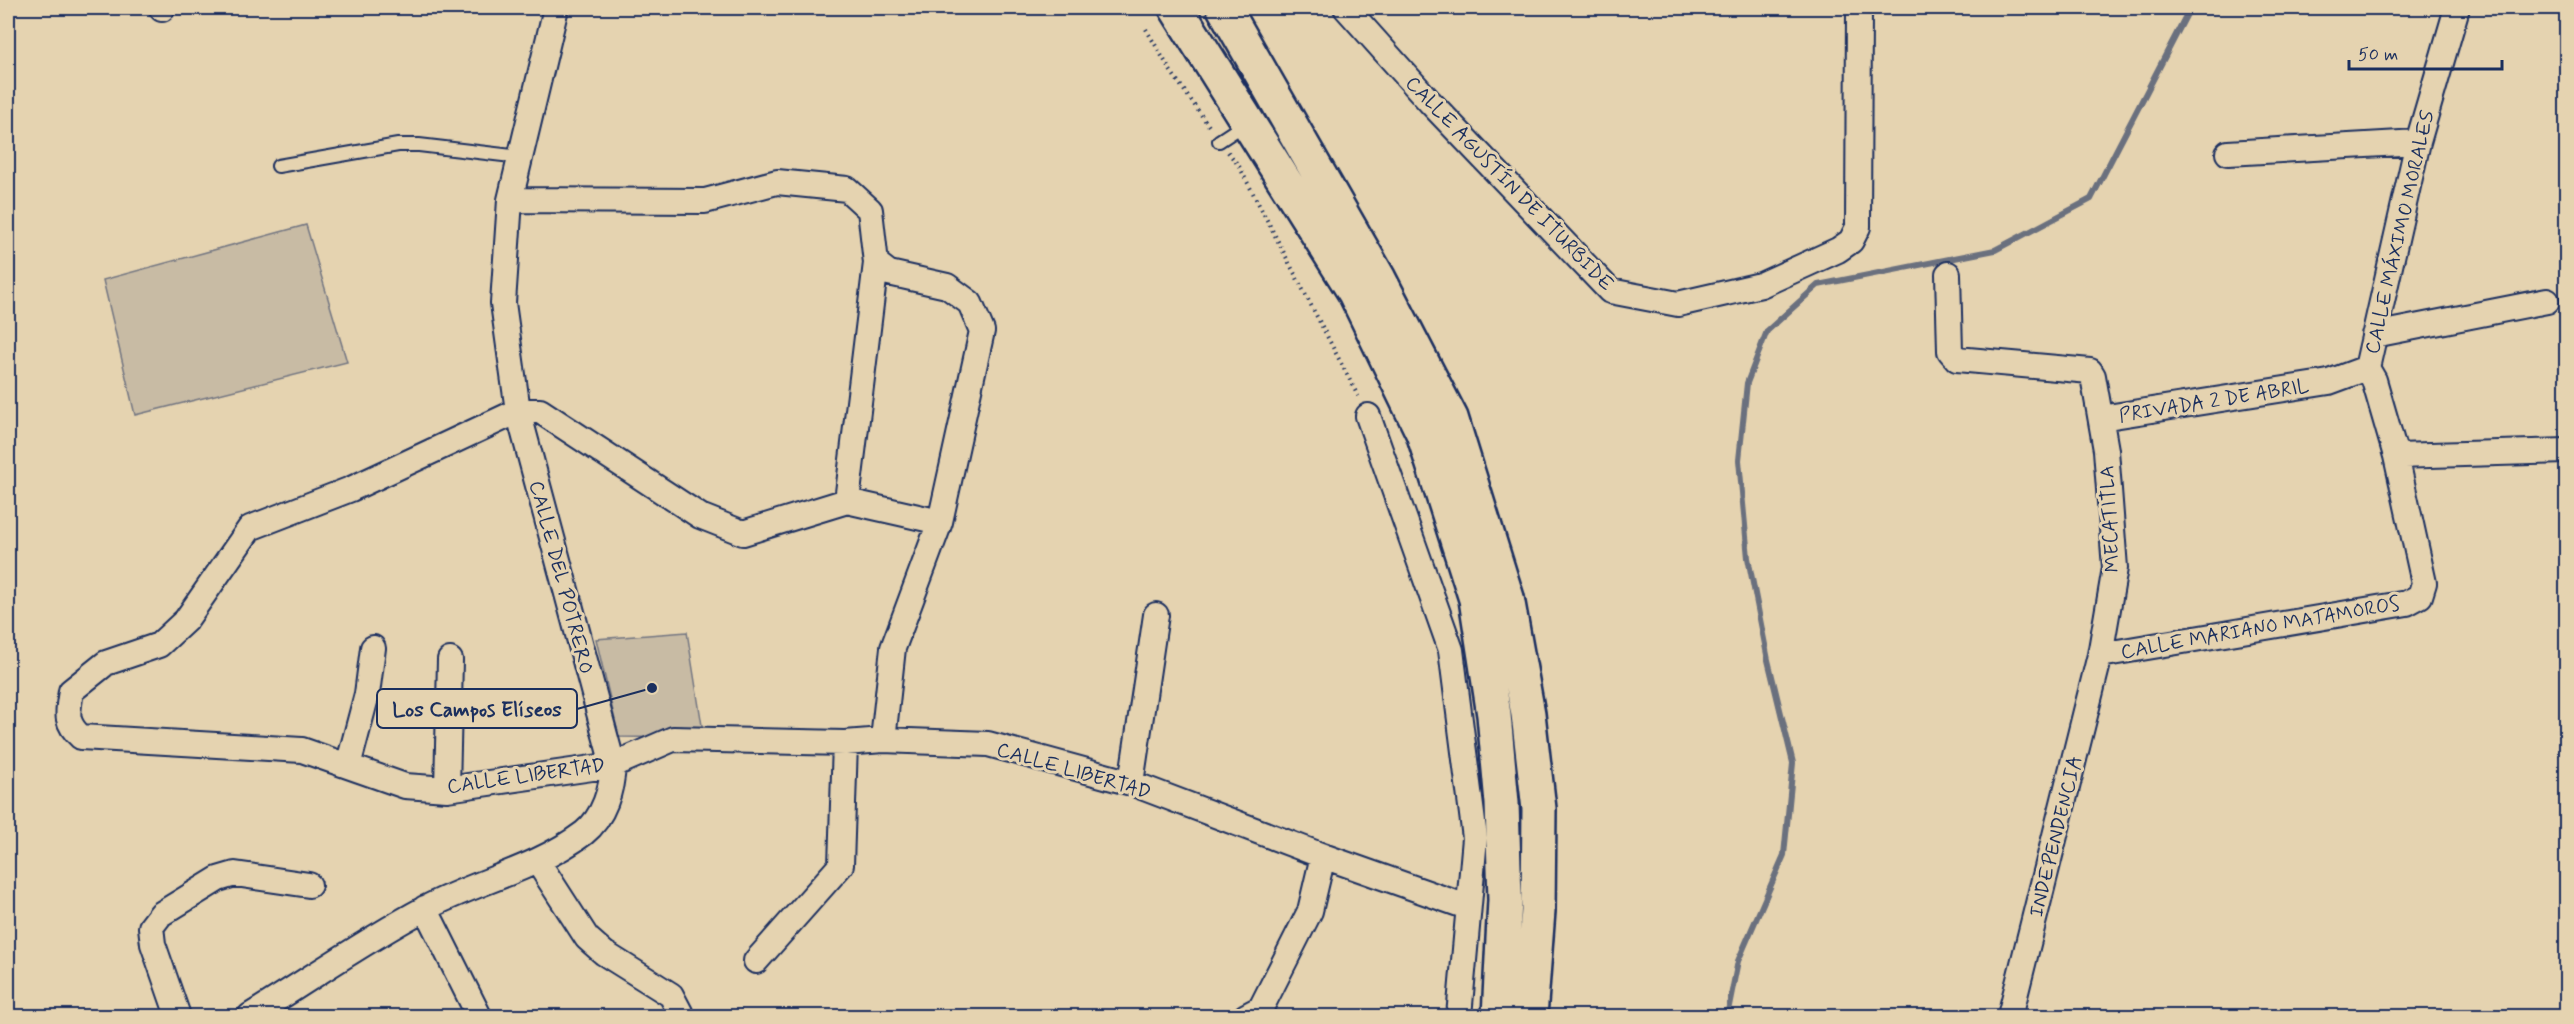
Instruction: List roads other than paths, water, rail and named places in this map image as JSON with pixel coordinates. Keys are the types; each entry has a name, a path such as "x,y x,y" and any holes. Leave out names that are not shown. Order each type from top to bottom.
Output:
{"highway":[{"path":"1176,8 1355,293 1423,433 1476,599 1494,716 1502,803 1505,900 1499,1017"},
{"path":"1224,8 1368,259 1451,418 1507,598 1528,714 1539,809 1538,911 1530,1017"}],"street":[{"name":"CALLE DEL POTRERO","path":"250,1017 425,908 538,862 585,832 604,808 613,782 613,765 518,411 503,303 510,200 556,8"},
{"name":"CALLE AGUSTÍN DE ITURBIDE","path":"1346,8 1430,102 1610,291 1678,304 1761,285 1838,250 1851,241 1858,227 1859,8"},
{"name":"CALLE MÁXIMO MORALES","path":"2420,596 2424,583 2396,456 2374,380 2367,368 2418,142 2457,8"},
{"path":"2228,153 2418,142"},
{"path":"510,200 705,201 777,182 847,189 870,210 876,263 847,501"},
{"path":"876,263 889,273 947,286 970,303 982,331 939,522 893,648 883,740"},
{"name":"PRIVADA 2 DE ABRIL","path":"1948,274 1950,351 1953,356 1957,359 2090,371 2101,418 2329,382 2367,368"},
{"path":"2374,334 2547,301"},
{"path":"518,411 540,411 700,516 742,533 847,501 939,522"},
{"name":"CALLE LIBERTAD","path":"518,411 351,489 250,528 186,620 159,645 106,663 71,691 68,719 71,729 81,737 302,750 405,786 447,789 613,765 673,739 845,743 883,740 988,744 1131,783 1323,856 1467,907"},
{"path":"1368,416 1451,650 1475,838 1467,907 1459,1017"},
{"name":"MECATITLA","path":"2100,655 2115,568 2106,450 2101,418"},
{"path":"2396,456 2566,451"},
{"name":"CALLE MARIANO MATAMOROS","path":"2100,655 2407,603 2420,596"},
{"path":"1131,783 1156,615"},
{"path":"348,766 366,700 373,648"},
{"name":"INDEPENDENCIA","path":"2010,1017 2100,655"},
{"path":"447,789 450,660"},
{"path":"756,961 841,865 845,743"},
{"path":"1246,1017 1261,1008 1310,910 1323,856"},
{"path":"538,862 587,938 604,953 671,995 682,1017"},
{"path":"178,1017 153,944 151,927 161,914 218,879 235,874 309,885"},
{"path":"425,908 479,1017"}],"lane":[{"path":"1219,141 1249,122"},
{"path":"278,166 398,145 419,145 520,157"}],"waterway":[{"path":"1727,1016 1738,961 1784,855 1793,763 1768,660 1748,558 1739,460 1747,383 1767,331 1818,285 1995,250 2091,199 2190,8"}],"place":[{"name":"Los Campos Elíseos","path":"652,688"}]}
